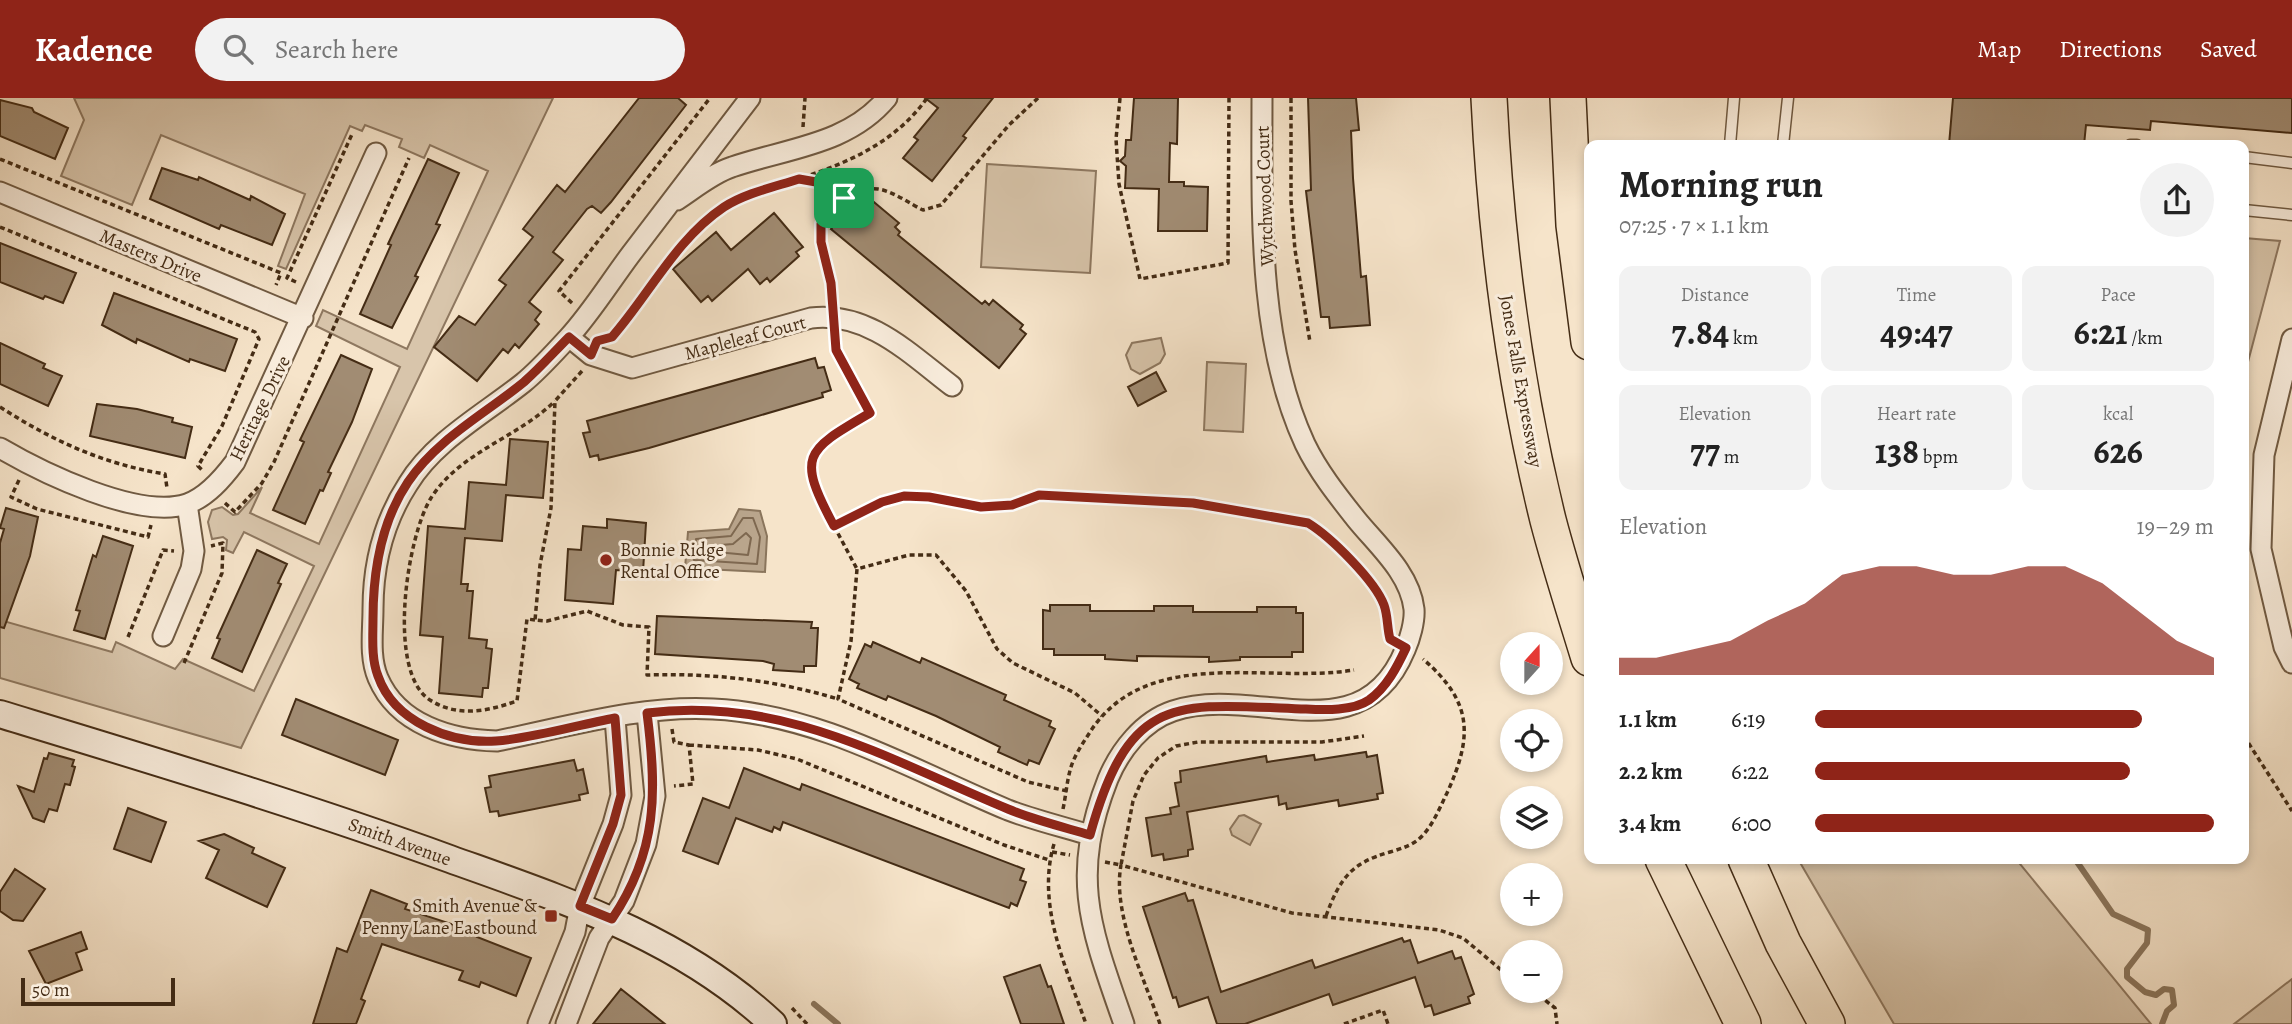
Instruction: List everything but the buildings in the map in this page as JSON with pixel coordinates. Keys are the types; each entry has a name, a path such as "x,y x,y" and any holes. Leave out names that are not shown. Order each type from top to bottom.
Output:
{"highway":[{"name":"Jones Falls Expressway","path":"1489,98 1497,224 1528,428 1548,521 1584,641"},
{"path":"1568,98 1574,225 1584,303"},
{"path":"1666,864 1743,1024"},
{"path":"1748,864 1783,943 1827,1024"}],"main road":[{"name":"Smith Avenue","path":"0,714 310,810 580,906 664,946 713,977 773,1024"}],"street":[{"path":"750,98 569,337 525,381 432,454 408,482 389,518 378,557 373,597 373,652 378,677 392,698 413,719 439,733 468,741 497,741 647,713 711,709 795,722 846,738 1011,811 1090,835"},
{"path":"667,206 730,167 833,138 859,122 887,98"},
{"name":"Wytchwood Court","path":"1124,1024 1101,958 1088,908 1087,858 1090,835 1114,765 1132,740 1150,723 1172,711 1200,705 1326,710 1367,701 1385,684 1406,648 1414,610 1403,578 1328,482 1305,443 1280,368 1268,293 1262,190 1262,98"},
{"name":"Heritage Drive","path":"182,496 220,481 235,462 376,153"},
{"name":"Masters Drive","path":"0,192 303,318"},
{"name":"Mapleleaf Court","path":"569,337 591,355 632,368 811,318 831,315 859,322 887,337 952,386"},
{"path":"2292,340 2264,455 2260,549 2284,647 2292,663"},
{"path":"0,448 43,473 100,495 161,506 182,496 194,551 191,569 163,636"},
{"path":"566,1024 599,937 624,901 652,820 655,796 647,713"},
{"path":"538,1024 576,932 580,906 613,824 621,795 615,718"}],"lane":[{"path":"1730,140 1734,98"},
{"path":"1783,140 1787,98"},
{"path":"2249,159 2292,163"},
{"path":"2249,211 2292,215"}],"path":[{"path":"572,304 559,292 710,98"},
{"path":"803,132 805,98"},
{"path":"927,98 895,133 869,150 834,168 752,193 725,207 695,230 632,314 612,337 597,341 587,366 535,421 451,472 431,499 416,536 406,588 406,631 414,682 430,700 470,712 517,701 527,619 547,621 586,611 623,625 649,627 646,675 719,675 800,687 838,699 1028,782 1067,791"},
{"path":"799,179 862,190 880,189 923,210 941,205 1009,125 1038,98"},
{"path":"1119,98 1116,139 1119,184 1140,279 1228,263 1229,98"},
{"path":"1292,98 1291,201 1295,250 1310,342"},
{"path":"295,290 303,285 287,278 353,132"},
{"path":"216,505 222,502 235,512 262,483 274,462 409,158"},
{"path":"0,159 281,273 275,289 283,292"},
{"path":"838,699 851,641 857,569 816,492 810,468 814,452 823,441 870,413 836,350 831,315 831,283 821,242 821,224 829,209 862,190"},
{"path":"0,227 256,332 259,339 222,426 198,466 207,475"},
{"path":"535,620 552,497 555,401"},
{"path":"0,407 48,437 94,458 165,474 167,491 182,496"},
{"path":"14,473 21,476 11,497 37,509 148,537 152,520"},
{"path":"834,526 882,502 904,496 929,497 981,507 1012,505 1039,495 1193,503 1286,517 1308,523 1322,531 1368,580 1384,605 1390,639 1437,671 1449,688 1467,733 1463,752 1437,813 1424,834 1409,846 1369,858 1352,869 1338,884 1326,916"},
{"path":"184,663 222,573 223,542 208,547 206,535"},
{"path":"128,637 163,550 176,552 177,545"},
{"path":"857,569 909,555 936,555 966,591 997,649 1013,663 1075,693 1102,716"},
{"path":"1086,1024 1051,913 1049,860 1071,765 1102,716 1138,688 1167,679 1195,674 1308,675 1354,670"},
{"path":"1160,1024 1120,904 1118,882 1133,801 1144,775 1158,758 1176,746 1198,742 1322,742 1364,736"},
{"path":"2249,744 2292,811"},
{"path":"689,745 758,750 797,759 1004,845 1049,860"},
{"path":"1052,852 1121,865 1284,912 1439,930 1463,937 1500,969"},
{"path":"1549,1003 1555,1008 1557,1024"},
{"path":"1344,1024 1383,1010 1388,1024"}],"shaded area":[{"path":"74,98 553,98 241,748 0,678 0,620 112,652 116,642 175,669 183,659 254,691 314,566 244,532 233,553 226,550 227,540 223,537 212,539 208,522 212,510 222,507 233,515 238,514 262,487 250,513 319,544 400,367 316,326 323,310 407,349 488,171 430,145 424,158 399,147 402,139 365,125 362,131 350,126 286,269 278,266 305,194 161,135 132,205 61,176 84,120"},
{"path":"987,164 1096,171 1090,273 981,267"},
{"path":"2249,238 2280,241 2249,358"},
{"path":"1161,338 1165,354 1160,363 1140,374 1131,369 1126,355 1132,343"},
{"path":"1207,362 1246,364 1243,432 1204,430"},
{"path":"1244,815 1261,824 1250,845 1232,835 1230,829 1239,816"},
{"path":"1801,864 2020,864 2151,1024 1894,1024"},
{"path":"2292,979 2292,1024 2234,1024"}],"water":[{"path":"739,509 760,511 767,536 765,572 685,568 688,532 729,529"}],"waterway":[{"path":"2078,864 2113,914 2148,930 2147,943 2127,969 2127,977 2145,992 2156,995 2164,989 2172,990 2174,1005 2167,1011 2162,1024"},
{"path":"814,1004 838,1024"}],"place":[{"name":"Bonnie Ridge Rental Office","path":"606,560"},
{"name":"Smith Avenue & Penny Lane Eastbound","path":"551,916"}],"route":[{"path":"799,179 862,190 844,198 829,209 821,224 821,242 831,283 831,315 836,350 870,413 823,441 814,452 810,468 816,492 834,526 882,502 904,496 929,497 981,507 1012,505 1039,495 1063,495 1193,503 1286,517 1308,523 1322,531 1368,580 1384,605 1390,639 1406,648 1385,684 1367,701 1326,710 1200,705 1172,711 1150,723 1132,740 1114,765 1098,803 1090,835 1011,811 846,738 795,722 746,712 711,709 647,713 655,796 652,820 646,844 624,901 612,919 580,906 613,824 621,795 620,753 615,718 497,741 468,741 439,733 413,719 392,698 378,677 373,652 373,597 378,557 389,518 408,482 432,454 525,381 569,337 591,355 597,341 612,337 695,230 725,207 752,193 799,179"}]}
